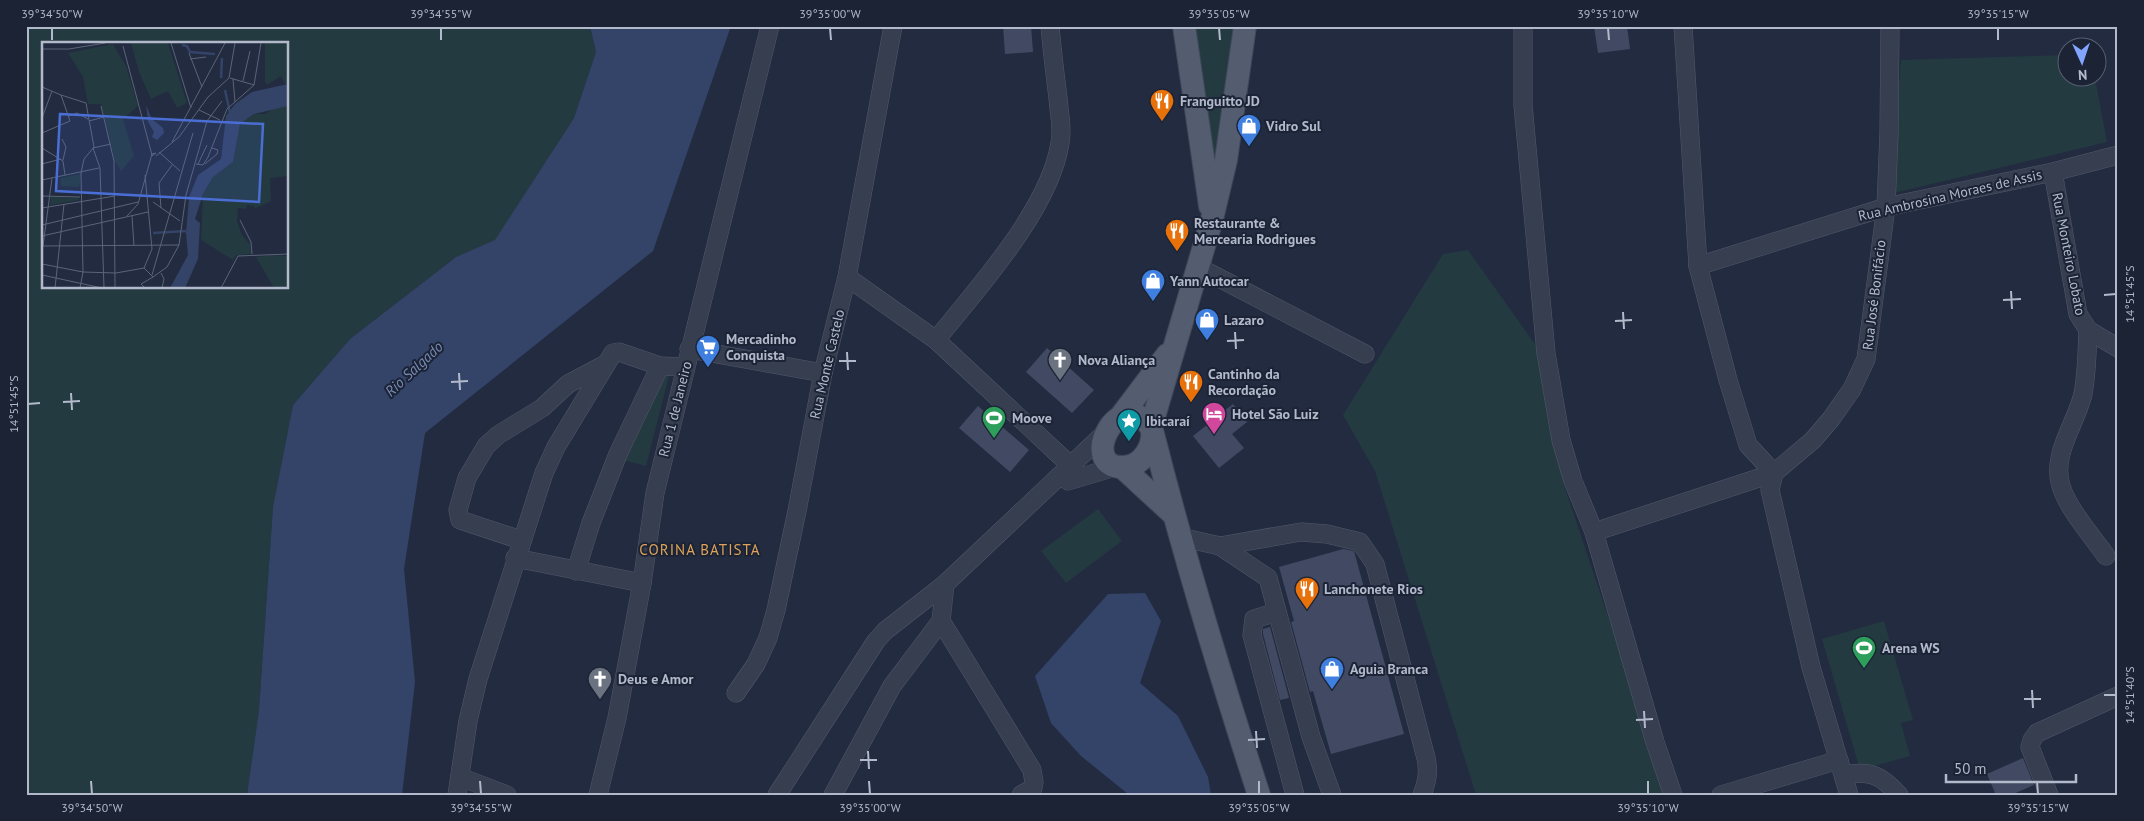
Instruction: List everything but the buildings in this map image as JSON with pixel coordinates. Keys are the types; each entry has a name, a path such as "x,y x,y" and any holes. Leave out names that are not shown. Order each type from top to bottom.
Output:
{"main road":[{"path":"1184,26 1212,219"},
{"path":"1119,467 1133,464 1145,454 1152,443 1152,431 1175,344 1212,219 1233,122 1245,26"},
{"path":"1173,514 1119,467 1106,461 1103,455 1102,442 1112,426 1175,344"},
{"path":"1112,426 1129,415 1137,417 1152,431 1173,514 1220,675 1259,795"}],"street":[{"name":"Rua 1 de Janeiro","path":"598,795 617,718 642,583 654,493 770,26"},
{"name":"Rua Monte Castelo","path":"736,693 756,664 768,638 776,610 798,510 823,373 848,277 893,26"},
{"path":"936,340 998,262 1037,206 1053,168 1060,143 1060,123 1050,26"},
{"path":"1523,26 1523,105 1546,353 1561,440 1573,481 1594,532 1655,742 1673,795"},
{"path":"1683,26 1698,266 1728,380 1748,445 1774,474"},
{"name":"Rua José Bonifácio","path":"1774,474 1813,440 1831,420 1852,389 1866,359 1886,207 1890,26"},
{"name":"Rua Ambrosina Moraes de Assis","path":"1698,266 1886,207 2053,172 2118,155"},
{"name":"Rua Monteiro Lobato","path":"2053,172 2078,314 2088,330 2115,344"},
{"path":"1198,267 1365,354"},
{"path":"848,277 936,340 1074,472"},
{"path":"2088,330 2082,397 2060,455 2058,472 2060,485 2066,498 2106,556"},
{"path":"689,349 823,373"},
{"path":"457,795 472,704 515,558 544,473 556,446 604,365 610,356 616,352 660,366 685,367"},
{"path":"521,540 460,520 458,510 467,478 486,446 498,435 542,408 568,384 604,365"},
{"path":"576,570 591,523 618,454 660,366"},
{"path":"777,795 876,641 885,631 945,584 1046,489 1074,472 1112,426"},
{"path":"1074,472 1119,467"},
{"path":"1594,532 1774,474"},
{"path":"1774,474 1770,490 1811,667 1849,795"},
{"path":"1220,546 1301,532 1327,534 1360,542 1375,564 1426,758 1428,775 1422,795"},
{"path":"1180,537 1220,546 1268,578 1311,736 1332,795"},
{"path":"515,558 642,583"},
{"path":"833,795 892,686 941,621 945,584"},
{"path":"1277,612 1254,619 1252,635 1295,795"},
{"path":"941,621 1032,770 1033,788 1021,795"},
{"path":"2049,795 2030,747 2032,740 2037,733 2118,696"},
{"path":"1721,795 1842,767 1869,773 1889,783 1899,795"},
{"path":"460,777 507,795"}],"shaded area":[{"path":"26,26 590,26 596,52 574,118 495,241 456,257 350,339 293,405 273,507 259,710 247,795 26,795"},
{"path":"1194,26 1237,26 1216,173"},
{"path":"2056,55 2056,88 2097,88 2107,142 1890,194 1901,60"},
{"path":"1468,250 1537,347 1563,482 1668,795 1476,795 1375,471 1343,415 1443,254"},
{"path":"660,369 670,372 646,466 623,460"},
{"path":"1098,509 1122,541 1066,583 1041,551"},
{"name":"Arena WS","path":"1884,621 1913,720 1901,723 1910,756 1860,770 1822,639"}],"water":[{"name":"Rio Salgado","path":"590,26 731,26 653,251 425,433 404,569 415,682 402,795 247,795 259,710 273,507 293,405 350,339 456,257 495,240 574,118 596,52"},
{"path":"1145,593 1161,621 1140,683 1178,716 1208,777 1211,795 1128,794 1081,756 1051,723 1035,676 1108,594"}],"place":[{"name":"Franguitto JD","path":"1162,122"},
{"name":"Vidro Sul","path":"1249,147"},
{"name":"Restaurante & Mercearia Rodrigues","path":"1177,252"},
{"name":"Yann Autocar","path":"1153,302"},
{"name":"Lazaro","path":"1207,341"},
{"name":"Mercadinho Conquista","path":"708,368"},
{"name":"Nova Aliança","path":"1060,381"},
{"name":"Cantinho da Recordação","path":"1191,403"},
{"name":"Hotel São Luiz","path":"1214,435"},
{"name":"Moove","path":"994,439"},
{"name":"Ibicaraí","path":"1129,442"},
{"name":"Lanchonete Rios","path":"1307,610"},
{"name":"Arena WS","path":"1864,669"},
{"name":"Aguia Branca","path":"1332,690"},
{"name":"Deus e Amor","path":"600,700"}],"district":[{"name":"CORINA BATISTA","path":"700,550"}]}
